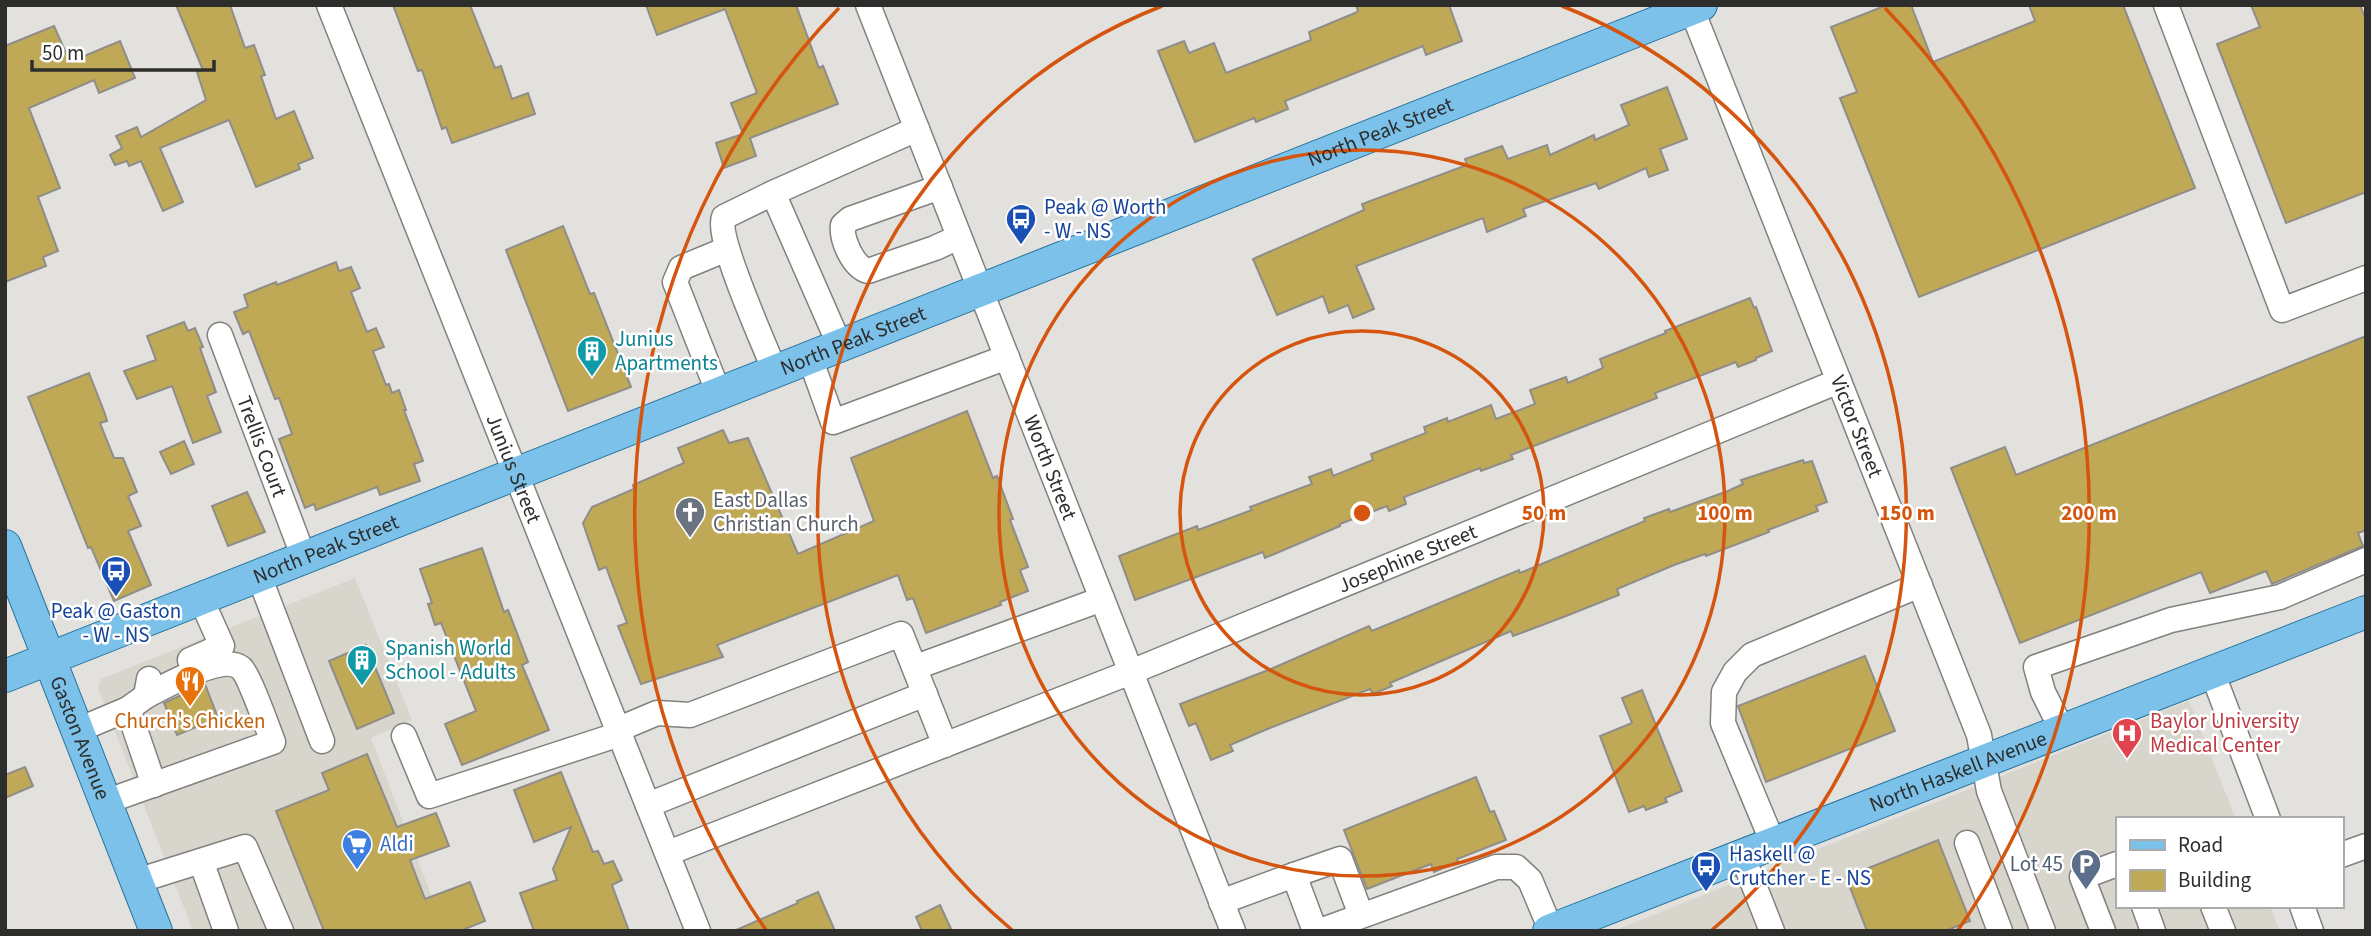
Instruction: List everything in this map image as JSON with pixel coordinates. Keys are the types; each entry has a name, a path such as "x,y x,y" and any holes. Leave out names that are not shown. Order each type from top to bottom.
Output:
{"main road":[{"name":"North Peak Street","path":"5,677 1695,6"},
{"name":"Gaston Avenue","path":"5,546 156,931"},
{"name":"North Haskell Avenue","path":"1550,930 2366,612"}],"street":[{"name":"Junius Street","path":"329,5 698,931"},
{"name":"Worth Street","path":"868,5 1233,931"},
{"path":"2166,5 2281,310 2366,278"},
{"name":"Victor Street","path":"1695,6 1979,736 1989,792 2043,931"},
{"path":"775,372 727,249 722,226 724,217 773,192 917,129"},
{"path":"940,187 849,219 843,225 842,232 856,264 868,271 959,237"},
{"path":"773,192 840,346"},
{"path":"719,394 676,282 681,268 727,249"},
{"name":"Trellis Court","path":"220,335 304,558"},
{"path":"810,358 833,422 1007,358"},
{"name":"Josephine Street","path":"668,853 1131,672 1839,381"},
{"path":"2062,730 2043,692 2036,667 2171,620 2280,597 2366,560"},
{"path":"259,576 322,741"},
{"path":"1773,843 1723,723 1724,692 1735,671 1752,655 1920,585"},
{"path":"154,785 137,703 149,677 222,646 201,599"},
{"path":"916,667 1102,599"},
{"path":"404,736 429,796 620,731 657,713 690,715 901,634 945,745"},
{"path":"78,730 214,665 231,663 243,669 273,742 105,802"},
{"path":"2212,672 2267,817"},
{"path":"648,806 925,694"},
{"path":"1967,843 2000,931"},
{"path":"2343,854 2366,846"},
{"path":"136,881 245,847 281,931"},
{"path":"1742,855 1772,931"},
{"path":"1222,902 1340,859 1361,915"},
{"path":"201,862 226,931"},
{"path":"2103,931 2082,877 2116,864"},
{"path":"1294,875 1317,931 1496,867 1516,867 1530,880 1550,930"},
{"path":"2145,908 2153,931"},
{"path":"2214,908 2223,931"},
{"path":"2303,908 2311,931"}],"shaded area":[{"path":"355,578 412,720 371,738 445,931 193,931 98,688 101,679"},
{"name":"Baylor University Medical Center","path":"2189,701 2235,817 2116,817 2116,908 2271,908 2280,931 1613,931"}],"building":[{"path":"176,5 230,5 245,48 254,45 265,75 261,76 276,119 294,111 313,158 298,164 300,169 256,187 229,120 160,148 183,202 163,211 141,161 129,166 127,161 115,165 110,155 122,148 116,136 137,127 141,137 206,100 197,72 203,70"},
{"path":"393,5 470,5 495,68 501,66 512,99 528,93 535,114 452,143 446,127 442,129 422,70 418,71"},
{"path":"646,5 796,5 819,68 823,66 838,104 750,138 756,156 724,168 716,143 743,134 731,103 757,93 725,9 657,35"},
{"path":"1356,5 1449,5 1462,41 1426,55 1423,46 1285,101 1288,109 1256,122 1254,118 1195,142 1158,51 1184,41 1189,53 1214,43 1226,73 1311,40 1309,32 1355,13 1358,11"},
{"path":"1887,5 1911,5 1933,62 2035,21 2029,5 2123,5 2195,188 1919,297 1840,98 1857,92 1831,27"},
{"path":"2251,5 2360,5 2366,20 2366,192 2286,223 2217,44 2260,27"},
{"path":"54,26 70,62 120,41 135,78 99,93 94,80 29,108 60,188 38,197 58,251 43,257 46,266 5,282 5,46"},
{"path":"1667,87 1687,139 1660,149 1668,170 1649,177 1646,168 1599,189 1596,183 1523,209 1526,216 1487,232 1483,218 1356,266 1374,309 1353,318 1348,305 1329,313 1323,296 1277,315 1253,259 1364,210 1362,204 1467,165 1465,159 1502,146 1508,159 1547,145 1550,155 1594,135 1595,140 1629,125 1621,105"},
{"path":"563,226 590,294 594,293 631,387 568,411 506,250"},
{"path":"336,262 339,271 351,267 360,288 351,292 367,332 376,328 384,347 373,351 386,385 389,384 392,393 399,390 423,461 414,464 420,481 380,495 377,487 316,510 314,504 305,508 279,439 292,434 279,398 275,399 249,331 243,334 234,312 248,307 244,295"},
{"path":"1750,298 1772,351 1756,360 1738,367 1736,362 1655,393 1657,398 1511,455 1513,459 1481,471 1480,468 1404,497 1406,504 1389,511 1387,506 1265,558 1263,552 1135,600 1119,556 1197,526 1198,530 1252,510 1250,507 1312,484 1309,477 1331,469 1333,476 1373,460 1371,454 1426,433 1424,427 1447,418 1448,422 1491,405 1496,419 1535,404 1530,390 1566,377 1568,383 1603,368 1600,359"},
{"path":"184,322 188,331 195,328 203,347 200,348 216,392 207,396 221,432 193,443 172,386 137,399 124,371 156,360 147,336"},
{"path":"2366,336 2366,530 2358,533 2363,546 2272,584 2266,571 2210,593 2201,572 2020,643 1951,468 2005,447 2016,475"},
{"path":"89,373 105,414 107,421 100,423 114,458 123,458 137,492 128,496 141,526 128,531 151,585 114,601 91,547 88,548 28,397"},
{"name":"East Dallas Christian Church","path":"967,411 993,478 997,476 1013,519 1010,520 1028,567 1020,570 1028,591 1000,602 1001,605 926,633 913,598 907,600 898,575 717,645 723,657 641,684 618,626 627,623 606,567 599,570 583,523 592,507 634,489 633,485 684,463 678,448 723,430 729,443 748,438 798,554 874,521 851,458"},
{"path":"184,441 194,464 171,474 160,452"},
{"path":"1803,460 1804,463 1812,461 1827,502 1816,506 1818,511 1706,556 1705,554 1674,565 1617,589 1619,595 1566,616 1513,636 1511,631 1390,683 1392,686 1373,694 1370,689 1265,730 1230,745 1233,751 1211,760 1196,723 1189,726 1180,704 1271,669 1369,626 1372,631 1519,570 1520,573 1645,521 1644,518 1669,509 1670,512 1728,491 1743,484 1741,480"},
{"path":"247,492 265,532 228,546 212,506"},
{"path":"482,548 504,612 508,610 528,662 522,665 549,730 462,765 445,724 476,711 441,623 435,625 428,604 432,603 420,569"},
{"name":"Spanish World School - Adults","path":"366,645 394,713 357,729 329,661"},
{"path":"1865,656 1895,731 1766,782 1738,706"},
{"name":"Church's Chicken","path":"205,684 218,718 177,735 164,703"},
{"path":"1642,690 1682,791 1665,798 1667,802 1646,810 1644,806 1629,812 1600,736 1632,723 1622,698"},
{"name":"Aldi","path":"367,754 397,827 436,813 449,846 410,860 425,899 470,882 485,921 460,931 324,931 276,811 329,790 322,773"},
{"path":"25,767 33,786 5,798 5,775"},
{"path":"561,772 593,852 598,851 604,864 613,861 622,880 612,885 629,931 534,931 520,893 557,880 553,869 571,827 534,842 514,790"},
{"path":"1476,777 1490,812 1494,811 1506,840 1457,859 1458,862 1434,872 1431,864 1367,889 1344,830"},
{"path":"1938,840 1970,921 1945,931 1867,931 1846,877"},
{"path":"818,892 835,931 734,931 798,903 797,901"},
{"path":"940,905 952,931 922,931 916,917"}],"place":[{"name":"Peak @ Worth - W - NS","path":"1021,246"},
{"name":"Junius Apartments","path":"592,378"},
{"name":"East Dallas Christian Church","path":"690,539"},
{"name":"Peak @ Gaston - W - NS","path":"116,598"},
{"name":"Spanish World School - Adults","path":"362,687"},
{"name":"Church's Chicken","path":"190,708"},
{"name":"Baylor University Medical Center","path":"2127,760"},
{"name":"Aldi","path":"357,871"},
{"name":"Lot 45","path":"2086,891"},
{"name":"Haskell @ Crutcher - E - NS","path":"1706,893"}]}
